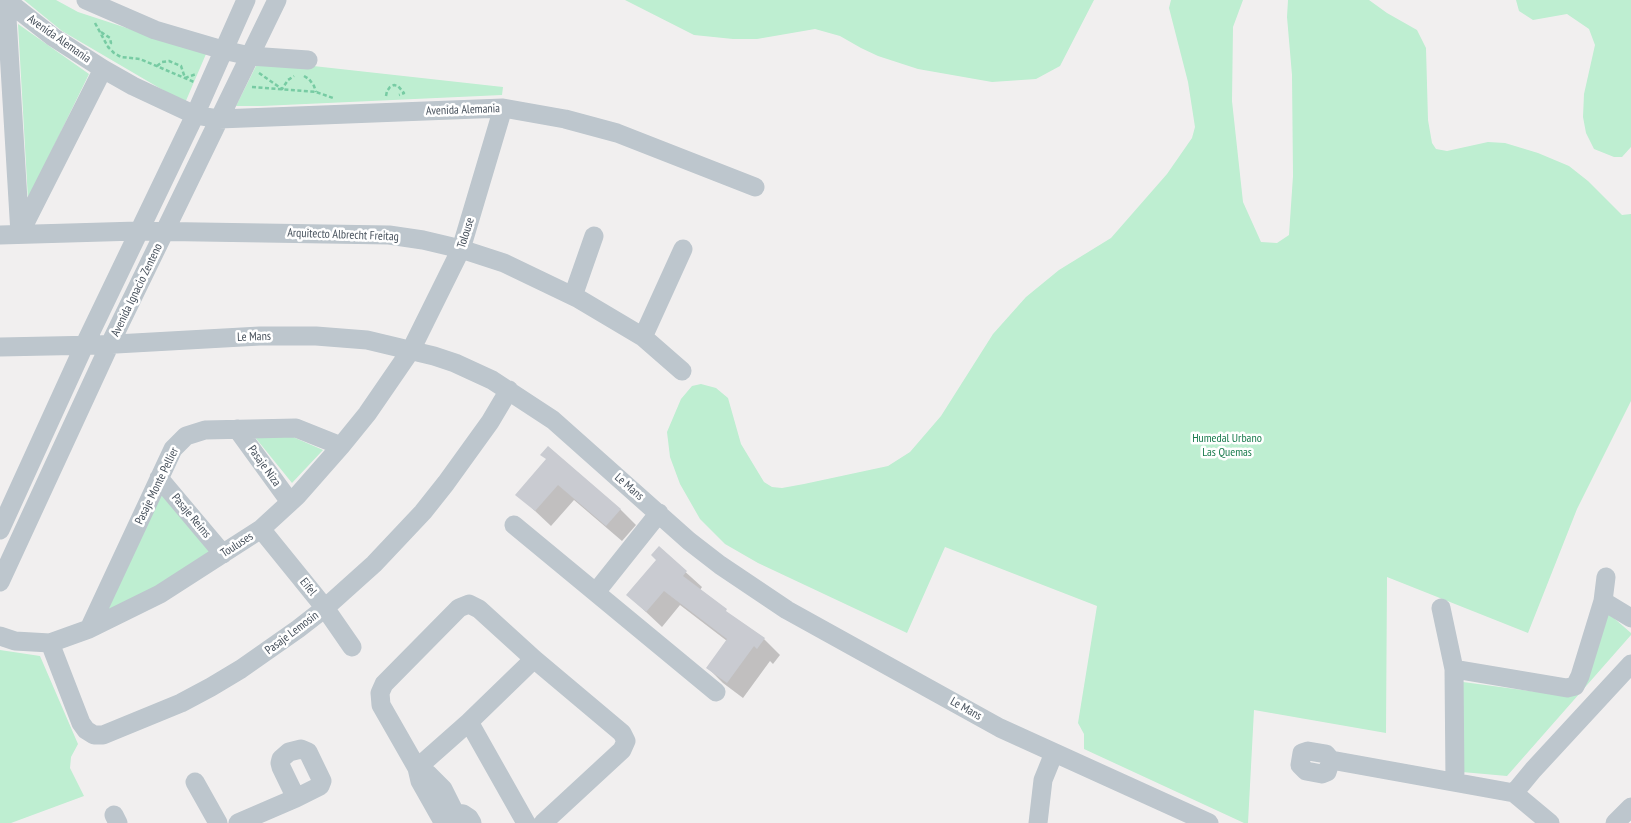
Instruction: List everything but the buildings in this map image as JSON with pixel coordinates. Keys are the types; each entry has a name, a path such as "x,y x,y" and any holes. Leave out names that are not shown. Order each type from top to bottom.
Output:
{"street":[{"path":"6,0 20,234"},
{"name":"Avenida Alemania","path":"6,0 53,37 103,69 164,101 196,115 219,119 503,108 565,119 617,133 755,187"},
{"name":"Avenida Ignacio Zenteno","path":"0,530 138,231 196,115 246,0"},
{"name":"Avenida Ignacio Zenteno","path":"0,582 110,344 277,0"},
{"path":"89,8 223,50 248,60 308,60"},
{"path":"20,234 103,69"},
{"name":"Tolouse","path":"411,350 461,249 503,108"},
{"name":"Arquitecto Albrecht Freitag","path":"0,234 138,231 389,235 423,240 461,249 504,264 573,296 643,338 682,371"},
{"path":"573,296 594,236"},
{"path":"643,338 683,249"},
{"name":"Le Mans","path":"0,347 84,346 260,336 316,336 367,340 455,363 492,380 553,420 689,541 720,565 786,610 1000,728 1210,823"},
{"name":"Touluses","path":"0,636 15,641 50,643 89,628 160,594 261,529 290,502 342,446 367,414 411,350"},
{"name":"Pasaje Lemosin","path":"50,643 81,723 90,733 103,735 181,703 212,687 270,650 325,608 374,564 423,512 468,453 509,390"},
{"name":"Pasaje Monte Pellier","path":"89,628 173,449 186,436 205,430 296,428 342,446"},
{"name":"Pasaje Niza","path":"237,429 290,502"},
{"name":"Pasaje Reims","path":"159,478 223,554"},
{"path":"596,592 659,513"},
{"path":"514,525 716,692"},
{"name":"Eifel","path":"261,529 325,608 352,647"},
{"path":"1454,670 1567,688 1574,686 1580,676 1603,601 1606,577"},
{"path":"1603,601 1631,618"},
{"path":"472,823 469,818 462,814 446,819 442,789 428,774 418,768 381,705 380,693 384,684 459,608 469,604 478,609 622,733 626,741 622,750 543,823"},
{"path":"1441,608 1454,670 1456,782"},
{"path":"418,768 534,659"},
{"path":"1514,792 1631,664"},
{"path":"469,722 526,823"},
{"path":"1038,823 1043,780 1054,753"},
{"path":"1331,760 1514,792 1537,817 1550,823"},
{"path":"195,782 218,823"},
{"path":"238,823 296,798"},
{"path":"1615,823 1631,806"}],"path":[{"path":"89,8 108,47 114,53 121,57 140,59 207,87"},
{"path":"100,32 110,38 111,43 108,47"},
{"path":"248,60 282,89"},
{"path":"157,66 162,62 176,63 181,66 185,78"},
{"path":"282,89 293,76 301,75 309,79 316,92"},
{"path":"236,86 316,92 336,100"},
{"path":"383,98 386,98 390,87 398,86 404,94 395,96"}],"green space":[{"path":"24,0 56,0 78,12 206,54 185,103 62,31"},
{"path":"625,0 1094,0 1060,66 1036,79 992,82 918,69 878,56 840,36 815,29 757,39 733,39 694,35"},
{"name":"Humedal Urbano Las Quemas","path":"1171,0 1243,0 1233,27 1232,101 1243,202 1261,242 1277,243 1289,235 1293,176 1292,75 1287,17 1288,0 1369,0 1417,30 1426,48 1428,120 1432,143 1436,149 1447,151 1488,142 1505,143 1538,153 1569,166 1588,181 1622,215 1631,214 1631,401 1577,509 1528,633 1387,577 1386,733 1254,710 1248,823 1244,823 1084,749 1084,734 1078,723 1097,606 945,547 907,633 758,563 725,544 700,519 680,484 670,457 667,432 681,399 692,386 701,384 716,388 728,398 741,444 764,482 772,487 782,488 888,466 910,452 941,416 993,334 1026,297 1059,270 1111,238 1167,174 1192,138 1195,127 1188,82 1169,8"},
{"path":"1516,0 1631,0 1631,147 1622,157 1614,157 1594,149 1586,133 1583,117 1584,94 1595,45 1589,29 1567,14 1533,20 1519,11"},
{"path":"18,24 89,74 28,199"},
{"path":"259,60 503,87 502,95 236,106"},
{"path":"254,436 293,437 323,450 292,483"},
{"path":"163,492 215,551 146,593 103,613"},
{"path":"1600,606 1631,635 1507,776 1462,772 1463,682 1567,696"},
{"path":"0,650 40,656 78,744 71,757 70,768 84,796 11,823 0,823"}]}
